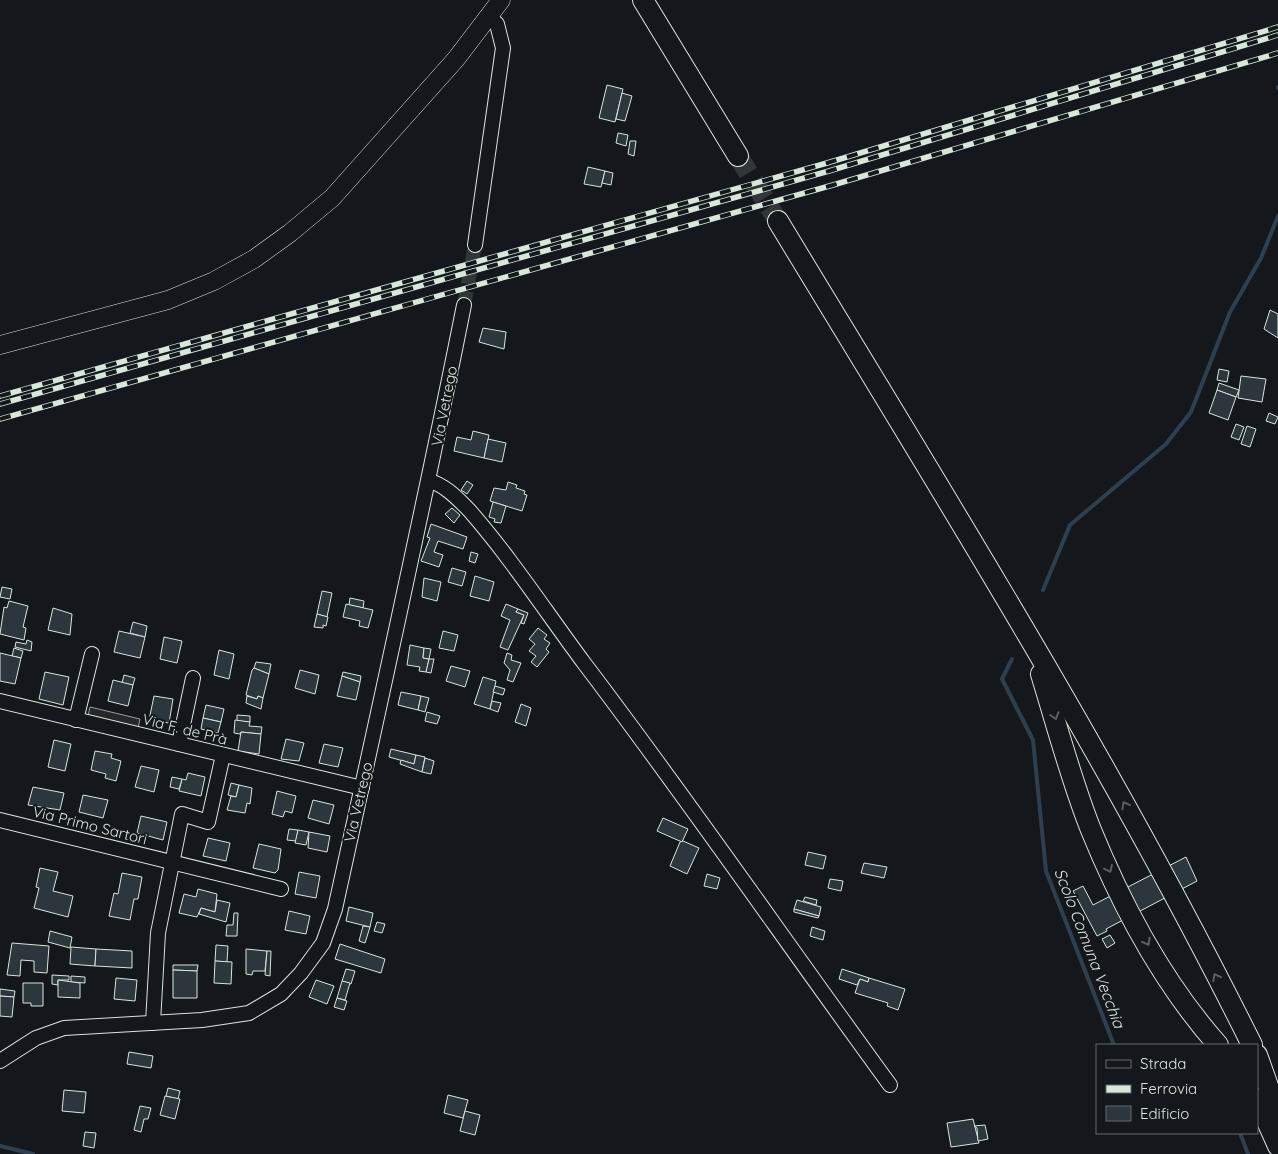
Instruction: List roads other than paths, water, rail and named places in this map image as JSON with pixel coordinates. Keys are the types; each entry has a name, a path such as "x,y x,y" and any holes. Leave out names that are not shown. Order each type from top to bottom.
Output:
{"highway":[{"path":"643,0 738,156"},
{"path":"778,220 1029,637 1106,772 1251,1044"},
{"path":"1029,637 1082,802 1099,847 1124,900 1166,977 1193,1017 1217,1044"},
{"path":"1258,1059 1278,1146"},
{"path":"1258,1100 1273,1118 1277,1154"}],"main road":[{"path":"0,345 168,300 214,281 254,259 290,233 332,198 490,17 501,0"}],"street":[{"path":"475,245 503,48 497,24 490,17"},
{"name":"Via Vetrego","path":"0,1061 36,1038 64,1028 221,1019 249,1013 270,1003 294,982 316,955 328,932 362,788 429,481 464,305"},
{"path":"429,481 436,483 457,498 496,545 680,791 761,908 890,1084"},
{"path":"76,720 92,654"},
{"path":"179,744 193,678"},
{"name":"Via F. de Prà","path":"0,701 362,788"},
{"path":"153,1023 158,933 182,814 208,822 223,755"},
{"name":"Via Primo Sartori","path":"0,820 281,889"}],"waterway":[{"name":"Scolo Comuna Vecchia","path":"1043,590 1070,525 1166,444 1191,412 1230,312 1261,258 1278,216"},
{"name":"Scolo Comuna Vecchia","path":"1012,659 1002,679 1033,740 1046,871 1114,1044"},
{"name":"Scolo Comuna Vecchia","path":"1240,1134 1248,1154"},
{"path":"0,1146 33,1154"}],"tunnel":[{"path":"738,156 778,221"},
{"path":"464,305 475,245"}],"railway":[{"path":"0,396 827,163 1278,27"},
{"path":"0,404 829,171 1278,35"},
{"path":"0,419 833,185 1278,53"}]}
